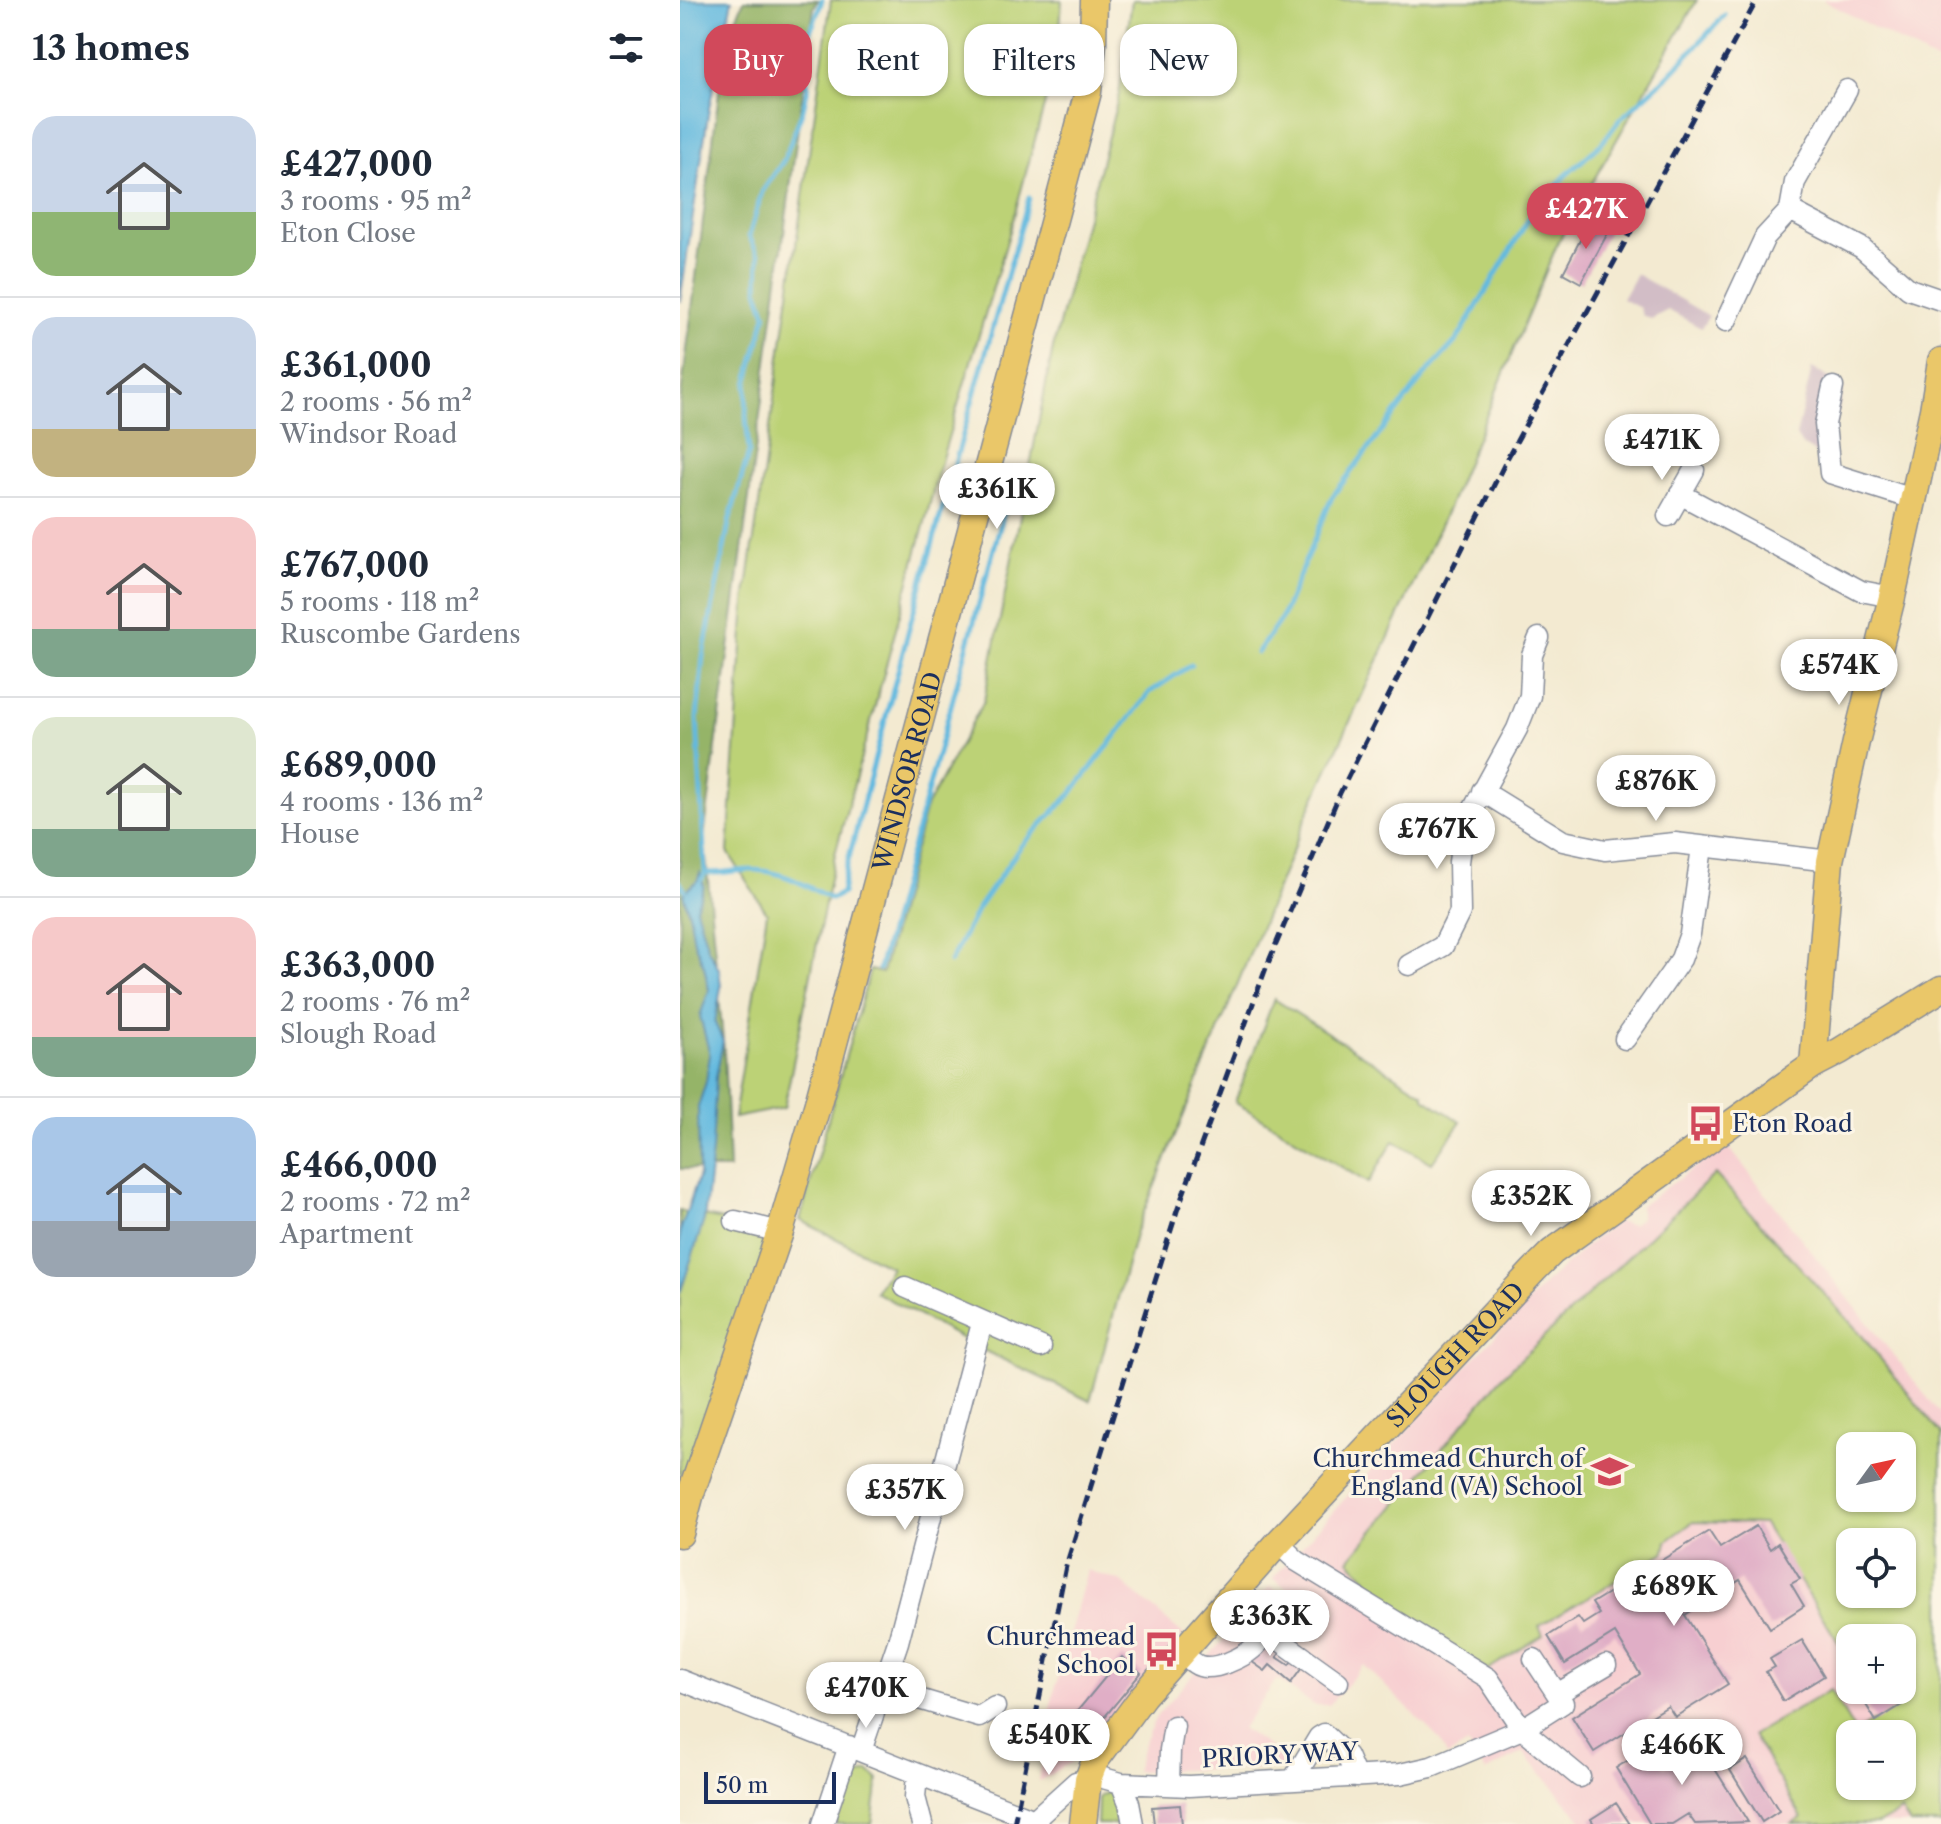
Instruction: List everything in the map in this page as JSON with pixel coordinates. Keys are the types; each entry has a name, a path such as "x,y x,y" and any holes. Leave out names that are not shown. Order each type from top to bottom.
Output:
{"main road":[{"name":"WINDSOR ROAD","path":"680,1534 691,1493 780,1232 818,1103 1088,92 1094,0"},
{"path":"1813,1065 1830,861 1892,597 1941,364"},
{"name":"SLOUGH ROAD","path":"1088,1776 1119,1725 1179,1651 1552,1252 1813,1065 1941,989"},
{"path":"1083,1824 1088,1776"}],"street":[{"path":"1726,321 1765,237 1790,210 1795,182 1847,90"},
{"path":"1790,210 1862,248 1909,289 1941,300"},
{"path":"1833,387 1825,424 1830,473 1913,499"},
{"path":"1668,516 1694,470"},
{"path":"1680,494 1861,591 1892,597"},
{"path":"1409,965 1443,946 1460,912 1459,862 1464,826 1517,729 1530,696 1532,655 1539,638"},
{"path":"1482,791 1563,841 1605,850 1675,843 1830,861"},
{"path":"1625,1039 1681,959 1690,934 1702,847"},
{"path":"735,1221 780,1232"},
{"path":"905,1287 1041,1347"},
{"path":"823,1824 882,1688 898,1642 982,1323"},
{"path":"1278,1543 1297,1561 1488,1678 1522,1729 1580,1777"},
{"path":"1240,1588 1264,1629 1338,1682"},
{"path":"1179,1651 1202,1667 1225,1664 1242,1657 1263,1636 1264,1629"},
{"path":"1534,1659 1557,1694 1606,1665"},
{"path":"680,1680 1036,1822 1076,1782 1088,1776"},
{"path":"882,1688 979,1717 995,1707"},
{"name":"PRIORY WAY","path":"1088,1776 1121,1783 1169,1785 1400,1774 1431,1767 1522,1729 1563,1703 1557,1694"},
{"path":"1169,1785 1174,1726"},
{"path":"1293,1780 1319,1737 1324,1734 1347,1756 1356,1777"},
{"path":"917,1776 915,1797 922,1824"},
{"path":"1121,1783 1133,1824"}],"shaded area":[{"path":"1823,0 1941,0 1941,64"},
{"path":"1636,274 1709,316 1701,328 1668,310 1651,319 1642,315 1640,308 1622,299"},
{"path":"1812,368 1844,387 1831,444 1824,458 1802,445 1796,436"},
{"name":"Churchmead Church of England (VA) School","path":"1727,1145 1941,1415 1941,1824 1585,1824 1523,1752 1486,1772 1468,1744 1447,1756 1440,1740 1364,1665 1329,1705 1314,1705 1277,1679 1242,1728 1288,1761 1281,1768 1135,1771 1156,1717 1270,1586 1324,1622 1337,1609 1318,1595 1300,1599 1273,1578 1452,1381 1552,1277 1618,1222 1633,1225 1641,1217 1640,1206"},
{"path":"1087,1570 1122,1582 1183,1634 1079,1757 1039,1781 1051,1704"}],"green space":[{"path":"744,0 818,0 812,24 734,24"},
{"path":"831,0 1062,0 1060,24 964,24 964,96 1047,96 943,455 835,854 784,1108 734,1118 767,913 728,852 745,602"},
{"path":"1132,0 1697,0 1558,242 1449,506 1307,815 1136,1231 1090,1401 985,1351 875,1292 891,1267 800,1220 870,970 882,973 926,807 984,701 1053,348 1120,87 1120,96 1237,96 1237,24 1129,24"},
{"path":"719,96 802,96 704,837 724,1051 729,1169 680,1169 680,405"},
{"path":"1274,999 1424,1094 1424,1098 1461,1122 1432,1163 1394,1141 1368,1183 1235,1102"},
{"path":"1715,1174 1859,1332 1941,1434 1941,1824 1910,1824 1901,1811 1878,1824 1792,1824 1802,1818 1753,1735 1830,1690 1848,1720 1836,1720 1836,1800 1916,1800 1916,1720 1875,1720 1902,1704 1916,1704 1916,1624 1836,1624 1836,1639 1764,1524 1693,1522 1667,1541 1665,1552 1539,1626 1543,1635 1487,1670 1402,1615 1349,1560 1503,1376"},
{"path":"680,1211 780,1232 680,1538"},
{"path":"869,1771 878,1779 872,1824 837,1824 835,1818 851,1779"},
{"path":"1108,1792 1117,1796 1127,1824 1097,1824 1098,1797"}],"water":[{"path":"680,0 732,0 727,24 704,24 704,96 712,96 680,302"},
{"path":"700,873 704,886 696,908 708,949 719,969 721,987 715,1023 723,1041 716,1077 704,1220 680,1294 680,1231 699,1175 698,1107 710,1055 700,1016 709,990 683,894 697,881"}],"building":[{"path":"1591,219 1610,229 1581,283 1563,273"},
{"path":"1756,1526 1770,1549 1778,1543 1800,1579 1791,1584 1804,1606 1770,1628 1740,1580 1685,1615 1728,1684 1675,1717 1668,1706 1594,1752 1572,1717 1640,1674 1615,1633 1565,1664 1548,1636 1578,1617 1583,1624 1599,1614 1592,1603 1709,1531 1720,1548"},
{"path":"1257,1632 1282,1651 1277,1657 1289,1665 1294,1658 1304,1665 1291,1683 1270,1665 1265,1671 1241,1654"},
{"path":"1802,1640 1824,1676 1783,1701 1766,1672 1775,1667 1770,1659"},
{"path":"1122,1657 1141,1673 1088,1737 1069,1721"},
{"path":"1866,1704 1903,1704 1878,1720"},
{"path":"1715,1737 1729,1760 1715,1769 1748,1822 1695,1824 1688,1814 1672,1824 1650,1824 1616,1768 1651,1746 1665,1768"},
{"path":"1747,1759 1779,1811 1762,1822 1730,1770"},
{"path":"1616,1803 1630,1824 1594,1824 1591,1819"},
{"path":"1180,1805 1182,1824 1154,1824 1152,1807"}],"waterway":[{"path":"702,879 705,873 697,718 703,656 730,518 749,452 747,384 766,315 758,290 759,256 749,236 762,192 784,160 803,109 808,87 801,61 802,46 822,0"},
{"path":"1257,653 1282,617 1332,497 1422,378 1457,340 1531,215 1565,176 1602,143 1620,119 1669,75 1725,15"},
{"path":"705,873 762,871 792,879 831,899 842,893 911,621 1029,198"},
{"path":"879,969 1013,479"},
{"path":"950,962 978,908 1021,846 1071,794 1150,692 1191,665"},
{"path":"680,882 685,890"}],"railway":[{"path":"1014,1824 1066,1566 1177,1211 1266,968 1340,793 1508,457 1757,0"}],"place":[{"name":"Eton Road","path":"1706,1123"},
{"name":"Churchmead Church of England (VA) School","path":"1609,1472"},
{"name":"Churchmead School","path":"1161,1650"}]}
